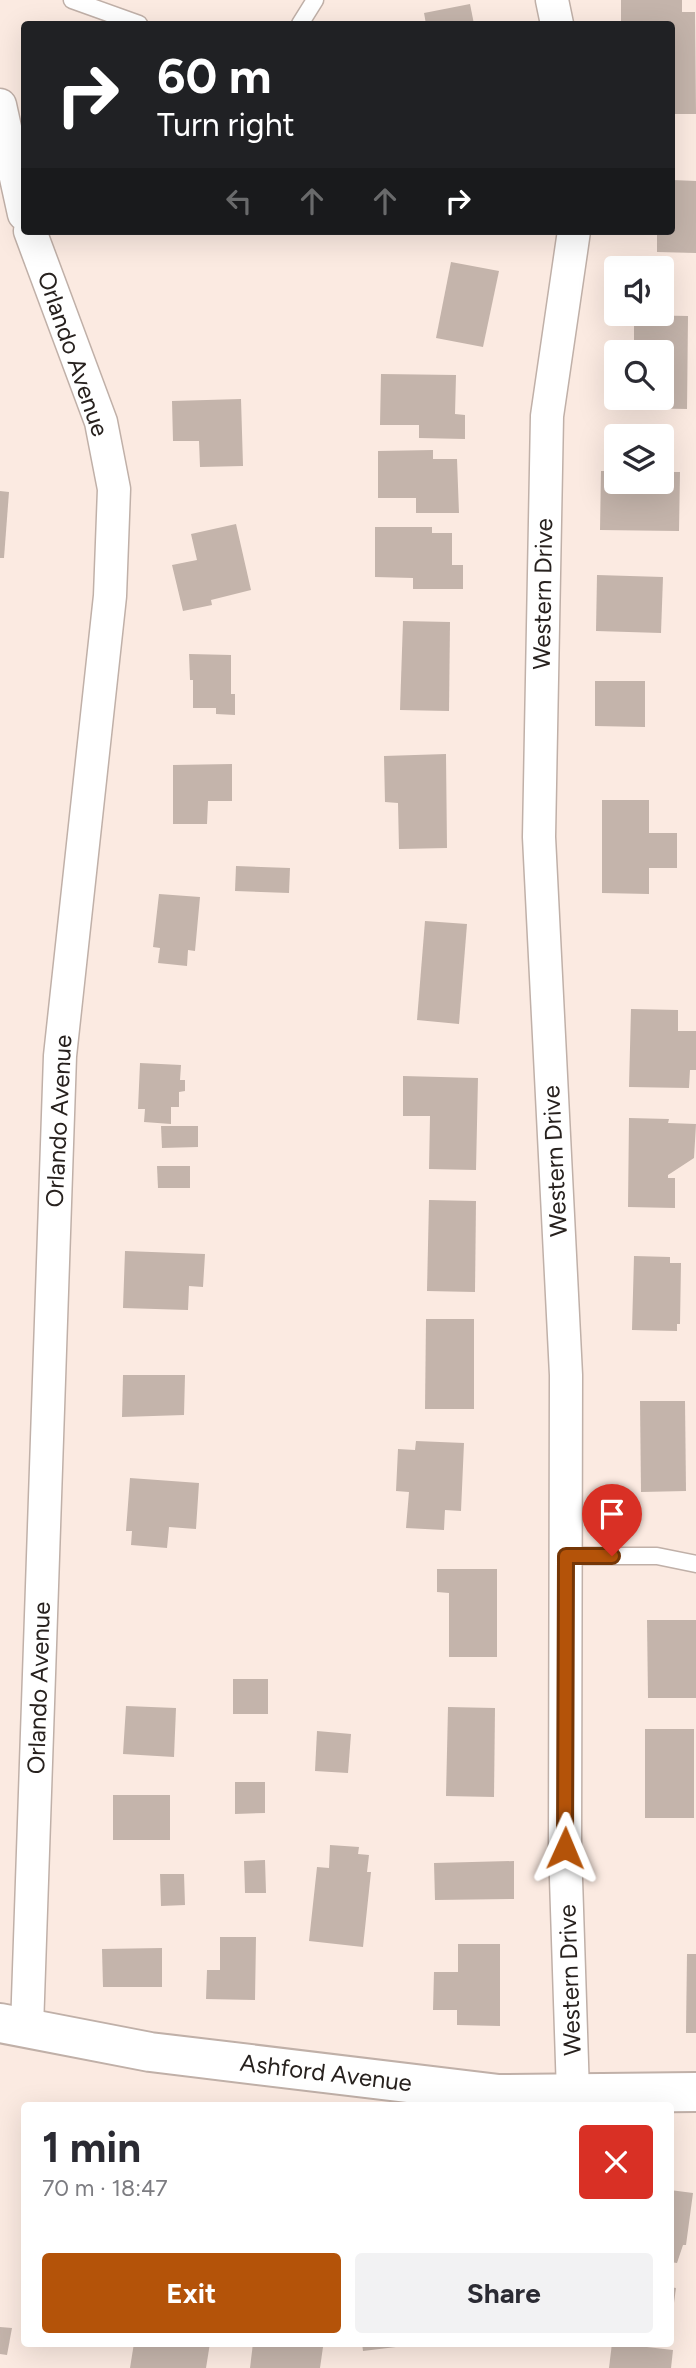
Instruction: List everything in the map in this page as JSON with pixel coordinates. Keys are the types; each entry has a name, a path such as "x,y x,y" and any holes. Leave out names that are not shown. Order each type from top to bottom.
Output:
{"main road":[{"name":"Ashford Avenue","path":"14,2025 150,2052 499,2094 696,2092"}],"street":[{"path":"552,0 556,21"},
{"path":"0,104 21,200"},
{"name":"Orlando Avenue","path":"14,2025 61,1056 110,596 114,489 101,422 31,235"},
{"name":"Western Drive","path":"573,235 547,416 539,836 566,1375 565,1848 573,2093"}],"lane":[{"path":"72,0 131,21"},
{"path":"302,21 315,0"},
{"path":"566,1556 657,1556 696,1564"}],"building":[{"path":"621,0 682,0 682,12 695,12 696,114 675,114 675,21 621,21"},
{"path":"470,4 473,21 425,21 424,13"},
{"path":"675,180 696,181 696,253 657,252 657,235 675,235"},
{"path":"451,262 499,271 483,347 436,338"},
{"path":"674,316 688,316 687,409 674,409 674,340 634,340 634,326 674,326"},
{"path":"381,374 456,375 455,414 465,415 465,439 419,438 419,425 380,425"},
{"path":"241,399 243,466 200,467 199,441 173,441 172,401"},
{"path":"433,450 433,459 457,459 459,513 416,513 416,498 378,498 378,451"},
{"path":"601,471 604,471 604,494 674,494 674,472 680,472 679,531 600,530"},
{"path":"0,491 9,492 4,558 0,558"},
{"path":"236,524 251,590 211,600 212,605 183,611 172,565 197,560 191,534"},
{"path":"375,527 432,527 432,533 452,533 452,565 463,565 463,589 413,589 413,578 375,577"},
{"path":"597,575 663,577 661,633 596,631"},
{"path":"403,621 450,622 449,711 400,710"},
{"path":"189,654 231,655 231,694 235,694 235,715 216,714 216,708 193,708"},
{"path":"595,681 645,681 645,727 595,726"},
{"path":"446,754 447,848 399,849 398,803 385,802 384,756"},
{"path":"232,764 232,801 208,801 207,824 173,824 173,765"},
{"path":"602,800 649,800 649,833 677,833 677,868 649,868 649,894 602,893"},
{"path":"236,866 290,868 289,893 235,891"},
{"path":"159,894 200,897 195,951 188,950 187,966 158,963 160,948 153,947"},
{"path":"425,921 467,924 459,1024 417,1020"},
{"path":"631,1009 678,1010 678,1031 696,1031 696,1070 690,1070 689,1088 629,1087"},
{"path":"140,1063 181,1065 180,1080 185,1080 185,1091 179,1092 179,1107 171,1107 171,1124 144,1122 145,1109 138,1109"},
{"path":"403,1076 478,1078 476,1170 429,1169 430,1116 403,1116"},
{"path":"629,1118 669,1119 668,1123 696,1124 694,1158 668,1175 668,1178 675,1178 675,1208 628,1207"},
{"path":"161,1126 198,1126 198,1147 162,1148"},
{"path":"157,1166 190,1166 190,1188 158,1188"},
{"path":"429,1200 476,1201 475,1292 427,1291"},
{"path":"125,1251 205,1254 203,1287 189,1286 188,1310 123,1308"},
{"path":"634,1256 670,1257 670,1263 681,1263 680,1324 677,1324 677,1331 632,1330"},
{"path":"426,1319 474,1319 474,1409 425,1409"},
{"path":"123,1375 185,1375 184,1415 122,1417"},
{"path":"640,1401 685,1401 686,1491 641,1492"},
{"path":"416,1441 464,1443 461,1511 445,1510 444,1530 406,1528 409,1492 396,1491 398,1449 415,1450"},
{"path":"130,1478 199,1483 196,1529 169,1527 167,1548 131,1545 132,1531 126,1531"},
{"path":"437,1569 497,1569 497,1657 449,1657 449,1593 437,1592"},
{"path":"647,1620 696,1620 696,1698 648,1698"},
{"path":"233,1679 268,1679 268,1714 233,1714"},
{"path":"126,1706 176,1708 174,1757 123,1754"},
{"path":"448,1707 495,1708 494,1797 446,1796"},
{"path":"645,1729 694,1729 694,1818 645,1818"},
{"path":"317,1731 351,1734 348,1773 315,1771"},
{"path":"235,1782 265,1782 265,1813 235,1814"},
{"path":"113,1795 170,1795 170,1840 113,1840"},
{"path":"330,1845 359,1847 358,1854 369,1855 367,1872 371,1872 363,1947 309,1941 317,1867 329,1868"},
{"path":"265,1860 266,1893 245,1893 244,1861"},
{"path":"514,1861 514,1899 435,1900 434,1863"},
{"path":"160,1874 184,1874 185,1905 161,1906"},
{"path":"220,1937 256,1937 255,2000 206,1999 207,1970 220,1970"},
{"path":"458,1944 500,1944 500,2026 457,2025 457,2010 433,2010 434,1972 458,1972"},
{"path":"162,1948 162,1987 103,1987 102,1949"},
{"path":"687,1954 696,1954 696,2033 686,2033"},
{"path":"674,2191 693,2193 686,2245 683,2245 677,2263 674,2263"},
{"path":"0,2327 12,2328 7,2355 0,2354"},
{"path":"133,2347 209,2347 206,2368 130,2368"},
{"path":"253,2347 323,2347 320,2368 250,2368"},
{"path":"362,2347 396,2347 363,2351"},
{"path":"612,2347 673,2350 671,2368 609,2368"}],"route":[{"path":"565,1848 566,1556 612,1556"}]}
